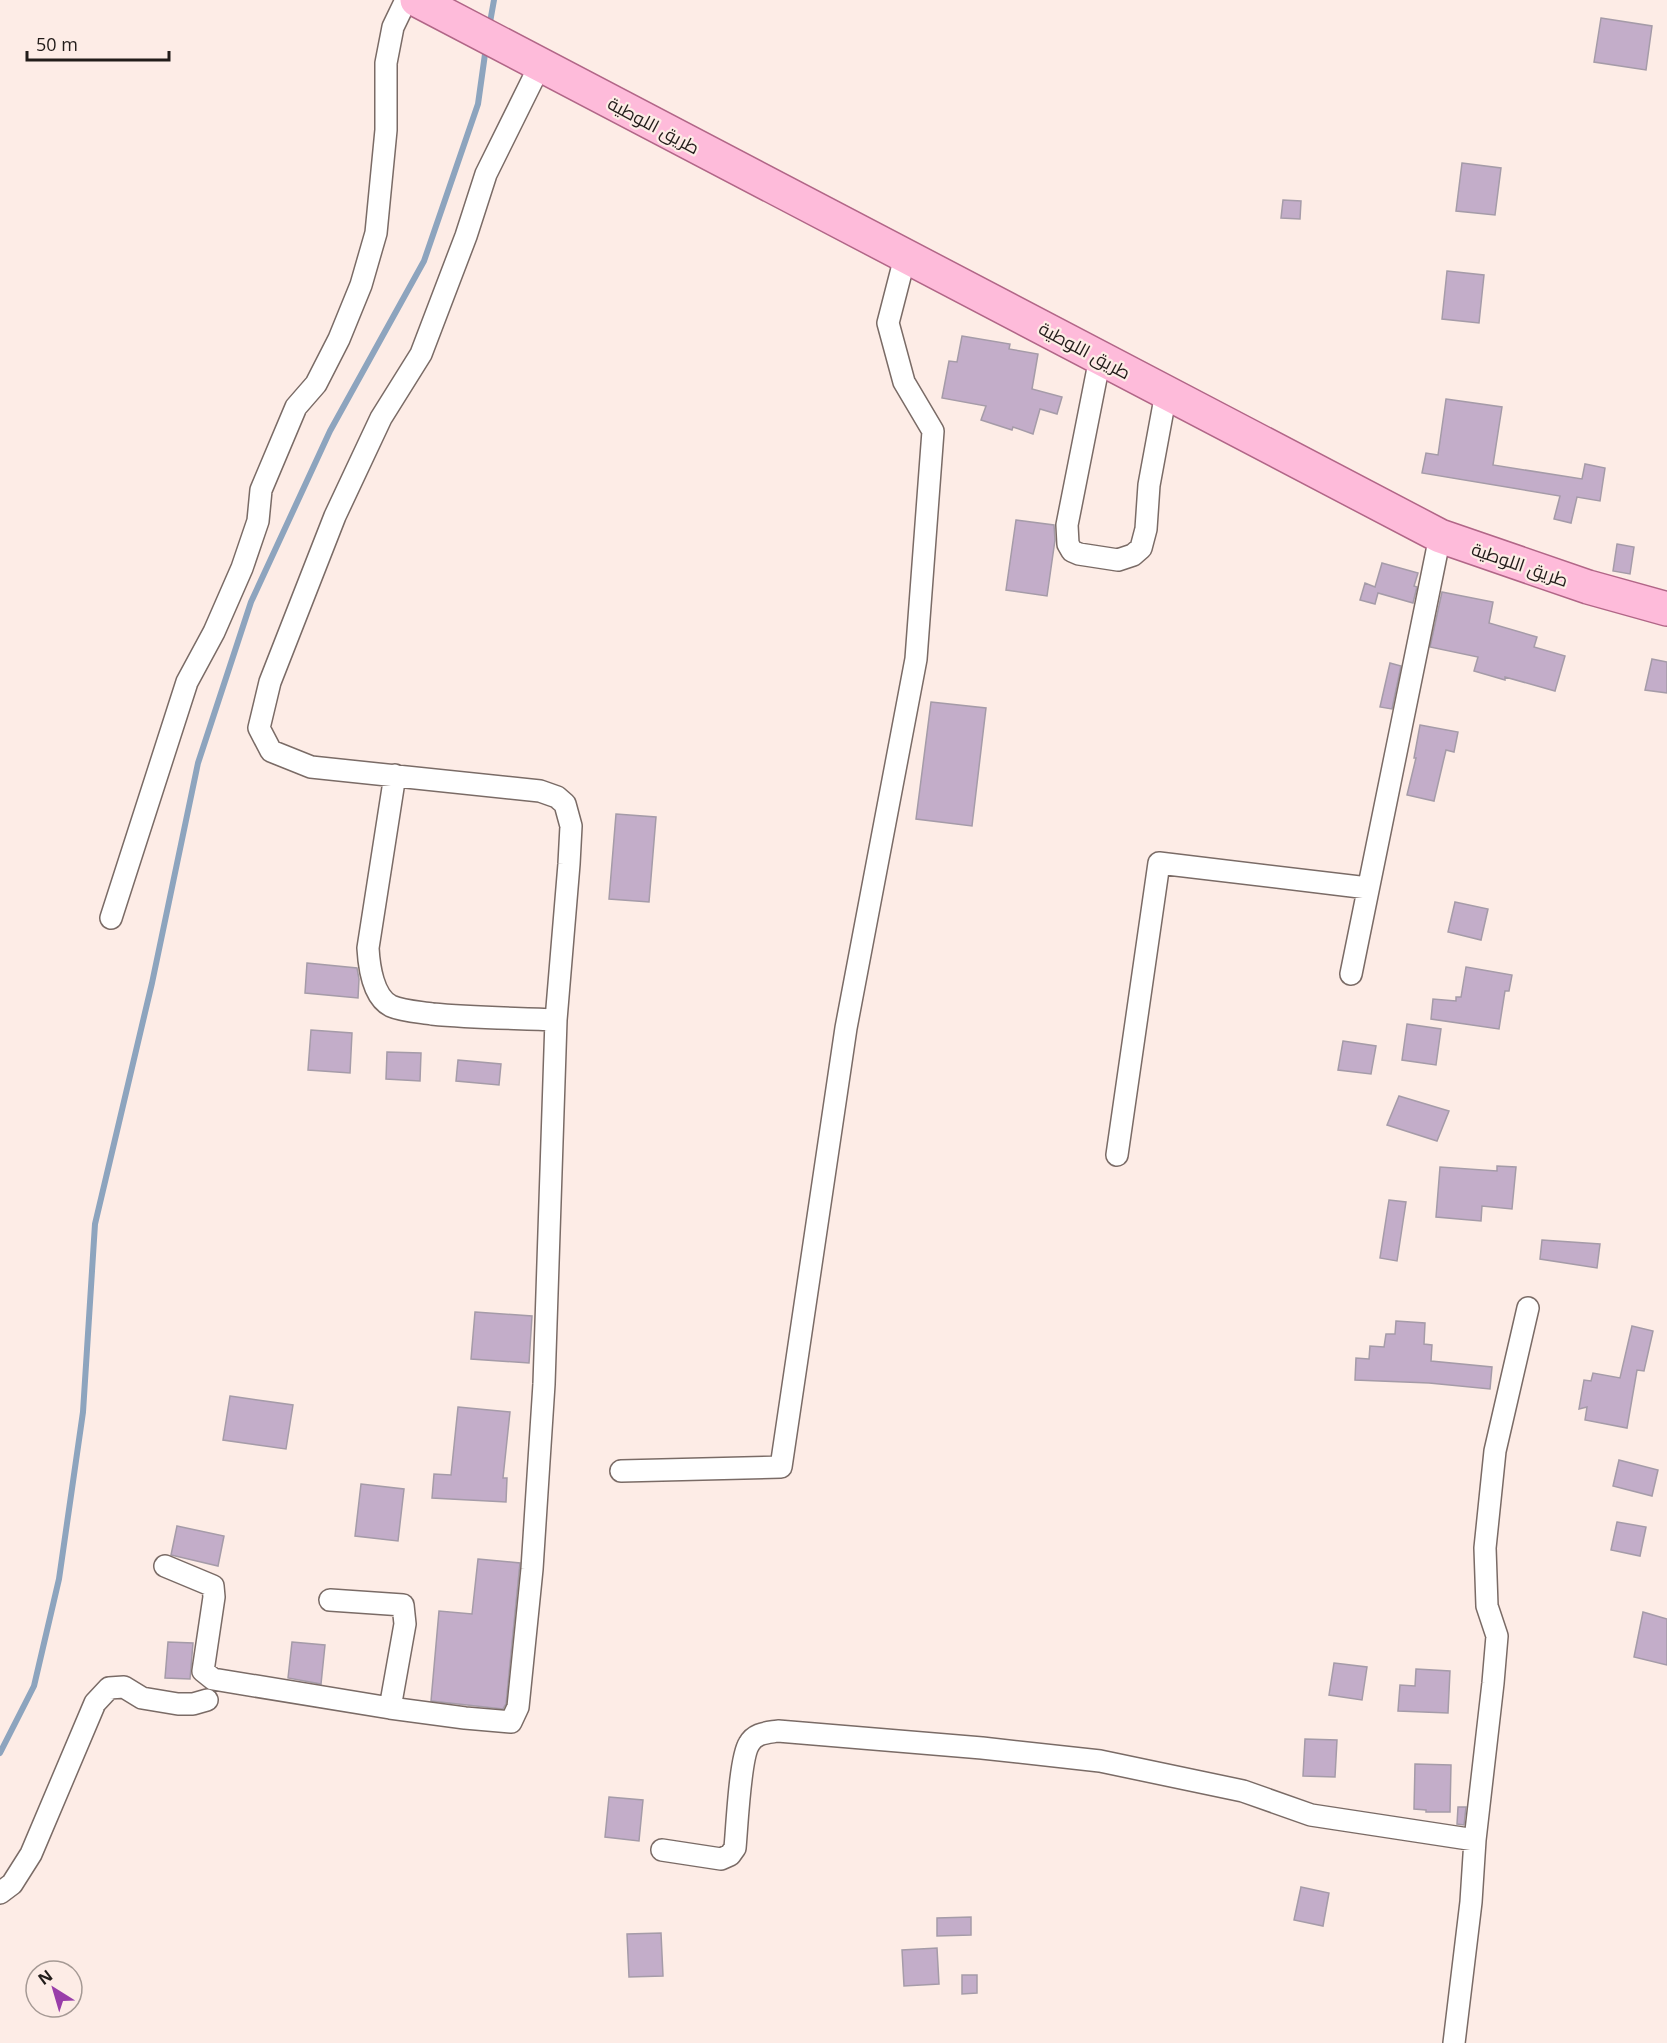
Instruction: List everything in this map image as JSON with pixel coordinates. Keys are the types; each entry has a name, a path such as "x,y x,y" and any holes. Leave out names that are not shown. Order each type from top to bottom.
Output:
{"main road":[{"name":"طريق اللوطية","path":"417,0 1440,536 1588,586 1667,609"}],"street":[{"path":"111,918 187,682 214,632 245,559 258,521 261,490 296,406 316,384 339,339 361,285 376,233 386,130 386,63 393,27 406,0"},
{"path":"165,1566 213,1586 214,1597 203,1671 213,1679 465,1719 511,1722 518,1707 532,1569 544,1384 556,1020 571,826 566,804 557,797 540,791 311,767 271,751 259,728 270,682 335,516 381,418 421,354 529,59"},
{"path":"621,1471 781,1467 846,1028 916,659 933,431 904,382 888,323 905,257"},
{"path":"1100,358 1067,525 1068,544 1072,551 1118,560 1133,555 1141,548 1146,528 1149,485 1166,393"},
{"path":"1351,974 1440,536"},
{"path":"395,775 368,948 369,965 381,997 390,1006 419,1012 466,1017 556,1020"},
{"path":"1117,1155 1159,863 1368,888"},
{"path":"1454,2043 1471,1902 1475,1840 1494,1683 1497,1636 1487,1606 1486,1537 1495,1451 1528,1308"},
{"path":"330,1600 403,1605 405,1624 390,1708"},
{"path":"0,1893 12,1884 32,1854 95,1703 109,1688 124,1687 142,1698 178,1704 193,1704 207,1700"},
{"path":"662,1850 721,1859 730,1855 735,1848 743,1768 748,1745 759,1734 778,1731 982,1748 1100,1761 1243,1791 1311,1815 1475,1840"}],"building":[{"path":"1601,18 1652,26 1646,70 1594,62"},
{"path":"1462,163 1501,168 1495,215 1456,211"},
{"path":"1283,200 1301,201 1300,219 1281,218"},
{"path":"1447,271 1484,275 1479,323 1442,319"},
{"path":"962,336 1010,344 1009,349 1038,354 1032,389 1062,397 1057,414 1040,409 1033,434 981,420 986,406 942,398 949,361 957,362"},
{"path":"1446,399 1502,407 1493,465 1582,479 1585,464 1605,468 1600,501 1577,497 1571,523 1554,519 1560,496 1422,473 1426,453 1438,455"},
{"path":"1016,520 1054,525 1055,540 1047,596 1006,590"},
{"path":"1617,544 1634,547 1630,574 1613,571"},
{"path":"1382,563 1418,573 1414,586 1417,587 1413,603 1378,593 1375,604 1360,600 1365,583 1375,587"},
{"path":"1442,592 1493,602 1489,623 1537,637 1534,647 1565,656 1555,691 1474,671 1478,657 1430,647"},
{"path":"1652,659 1667,662 1667,693 1645,690"},
{"path":"1390,663 1401,666 1392,709 1380,707"},
{"path":"931,702 986,708 972,826 916,819"},
{"path":"1420,725 1458,732 1454,752 1446,750 1434,801 1407,795 1416,758 1414,758"},
{"path":"616,814 656,817 649,902 609,899"},
{"path":"1455,902 1488,909 1481,940 1448,932"},
{"path":"307,963 357,968 358,998 305,993"},
{"path":"1466,967 1512,975 1509,991 1505,991 1499,1029 1431,1019 1433,999 1456,1001 1456,997 1461,997"},
{"path":"1407,1024 1441,1029 1436,1065 1402,1060"},
{"path":"311,1030 352,1033 350,1073 308,1070"},
{"path":"1343,1041 1376,1046 1371,1074 1338,1070"},
{"path":"387,1052 421,1053 420,1081 386,1079"},
{"path":"458,1060 501,1064 499,1085 456,1081"},
{"path":"1399,1096 1449,1111 1437,1141 1387,1125"},
{"path":"1497,1166 1516,1167 1512,1209 1482,1206 1481,1221 1436,1217 1440,1167 1497,1171"},
{"path":"1389,1200 1406,1202 1397,1261 1380,1258"},
{"path":"1542,1240 1600,1244 1597,1268 1540,1259"},
{"path":"475,1312 532,1316 529,1363 471,1359"},
{"path":"1396,1321 1425,1323 1424,1344 1432,1345 1431,1361 1492,1367 1490,1389 1429,1383 1355,1380 1356,1358 1369,1359 1370,1346 1384,1347 1386,1334 1395,1334"},
{"path":"1632,1326 1653,1331 1644,1371 1637,1370 1627,1428 1585,1420 1587,1407 1579,1409 1584,1380 1591,1381 1593,1373 1620,1378"},
{"path":"230,1396 293,1405 286,1449 223,1440"},
{"path":"458,1407 510,1412 503,1478 507,1478 506,1502 432,1498 434,1474 451,1475"},
{"path":"1619,1460 1658,1470 1652,1496 1613,1486"},
{"path":"361,1484 404,1489 398,1541 355,1536"},
{"path":"1617,1522 1646,1527 1640,1556 1611,1550"},
{"path":"177,1526 224,1536 218,1566 171,1555"},
{"path":"478,1559 520,1563 506,1704 503,1709 431,1701 439,1611 472,1614"},
{"path":"1643,1612 1667,1619 1667,1665 1634,1657"},
{"path":"168,1642 193,1643 190,1679 165,1678"},
{"path":"292,1642 325,1645 321,1684 288,1678"},
{"path":"1334,1663 1367,1667 1362,1700 1329,1695"},
{"path":"1416,1669 1450,1671 1448,1713 1398,1711 1400,1685 1415,1686"},
{"path":"1305,1739 1337,1740 1335,1777 1303,1776"},
{"path":"1415,1764 1451,1765 1450,1812 1426,1812 1426,1810 1414,1809"},
{"path":"609,1797 643,1800 639,1841 605,1837"},
{"path":"1458,1807 1466,1807 1464,1825 1457,1824"},
{"path":"1301,1887 1329,1893 1323,1926 1294,1920"},
{"path":"971,1917 971,1935 937,1936 937,1918"},
{"path":"661,1933 663,1976 629,1977 627,1934"},
{"path":"937,1948 939,1984 904,1986 902,1950"},
{"path":"962,1975 977,1975 977,1993 962,1994"}],"waterway":[{"path":"489,28 494,0"},
{"path":"0,1753 34,1686 59,1579 83,1412 95,1224 152,983 198,763 251,602 330,431 424,261 478,104 486,47"}]}
